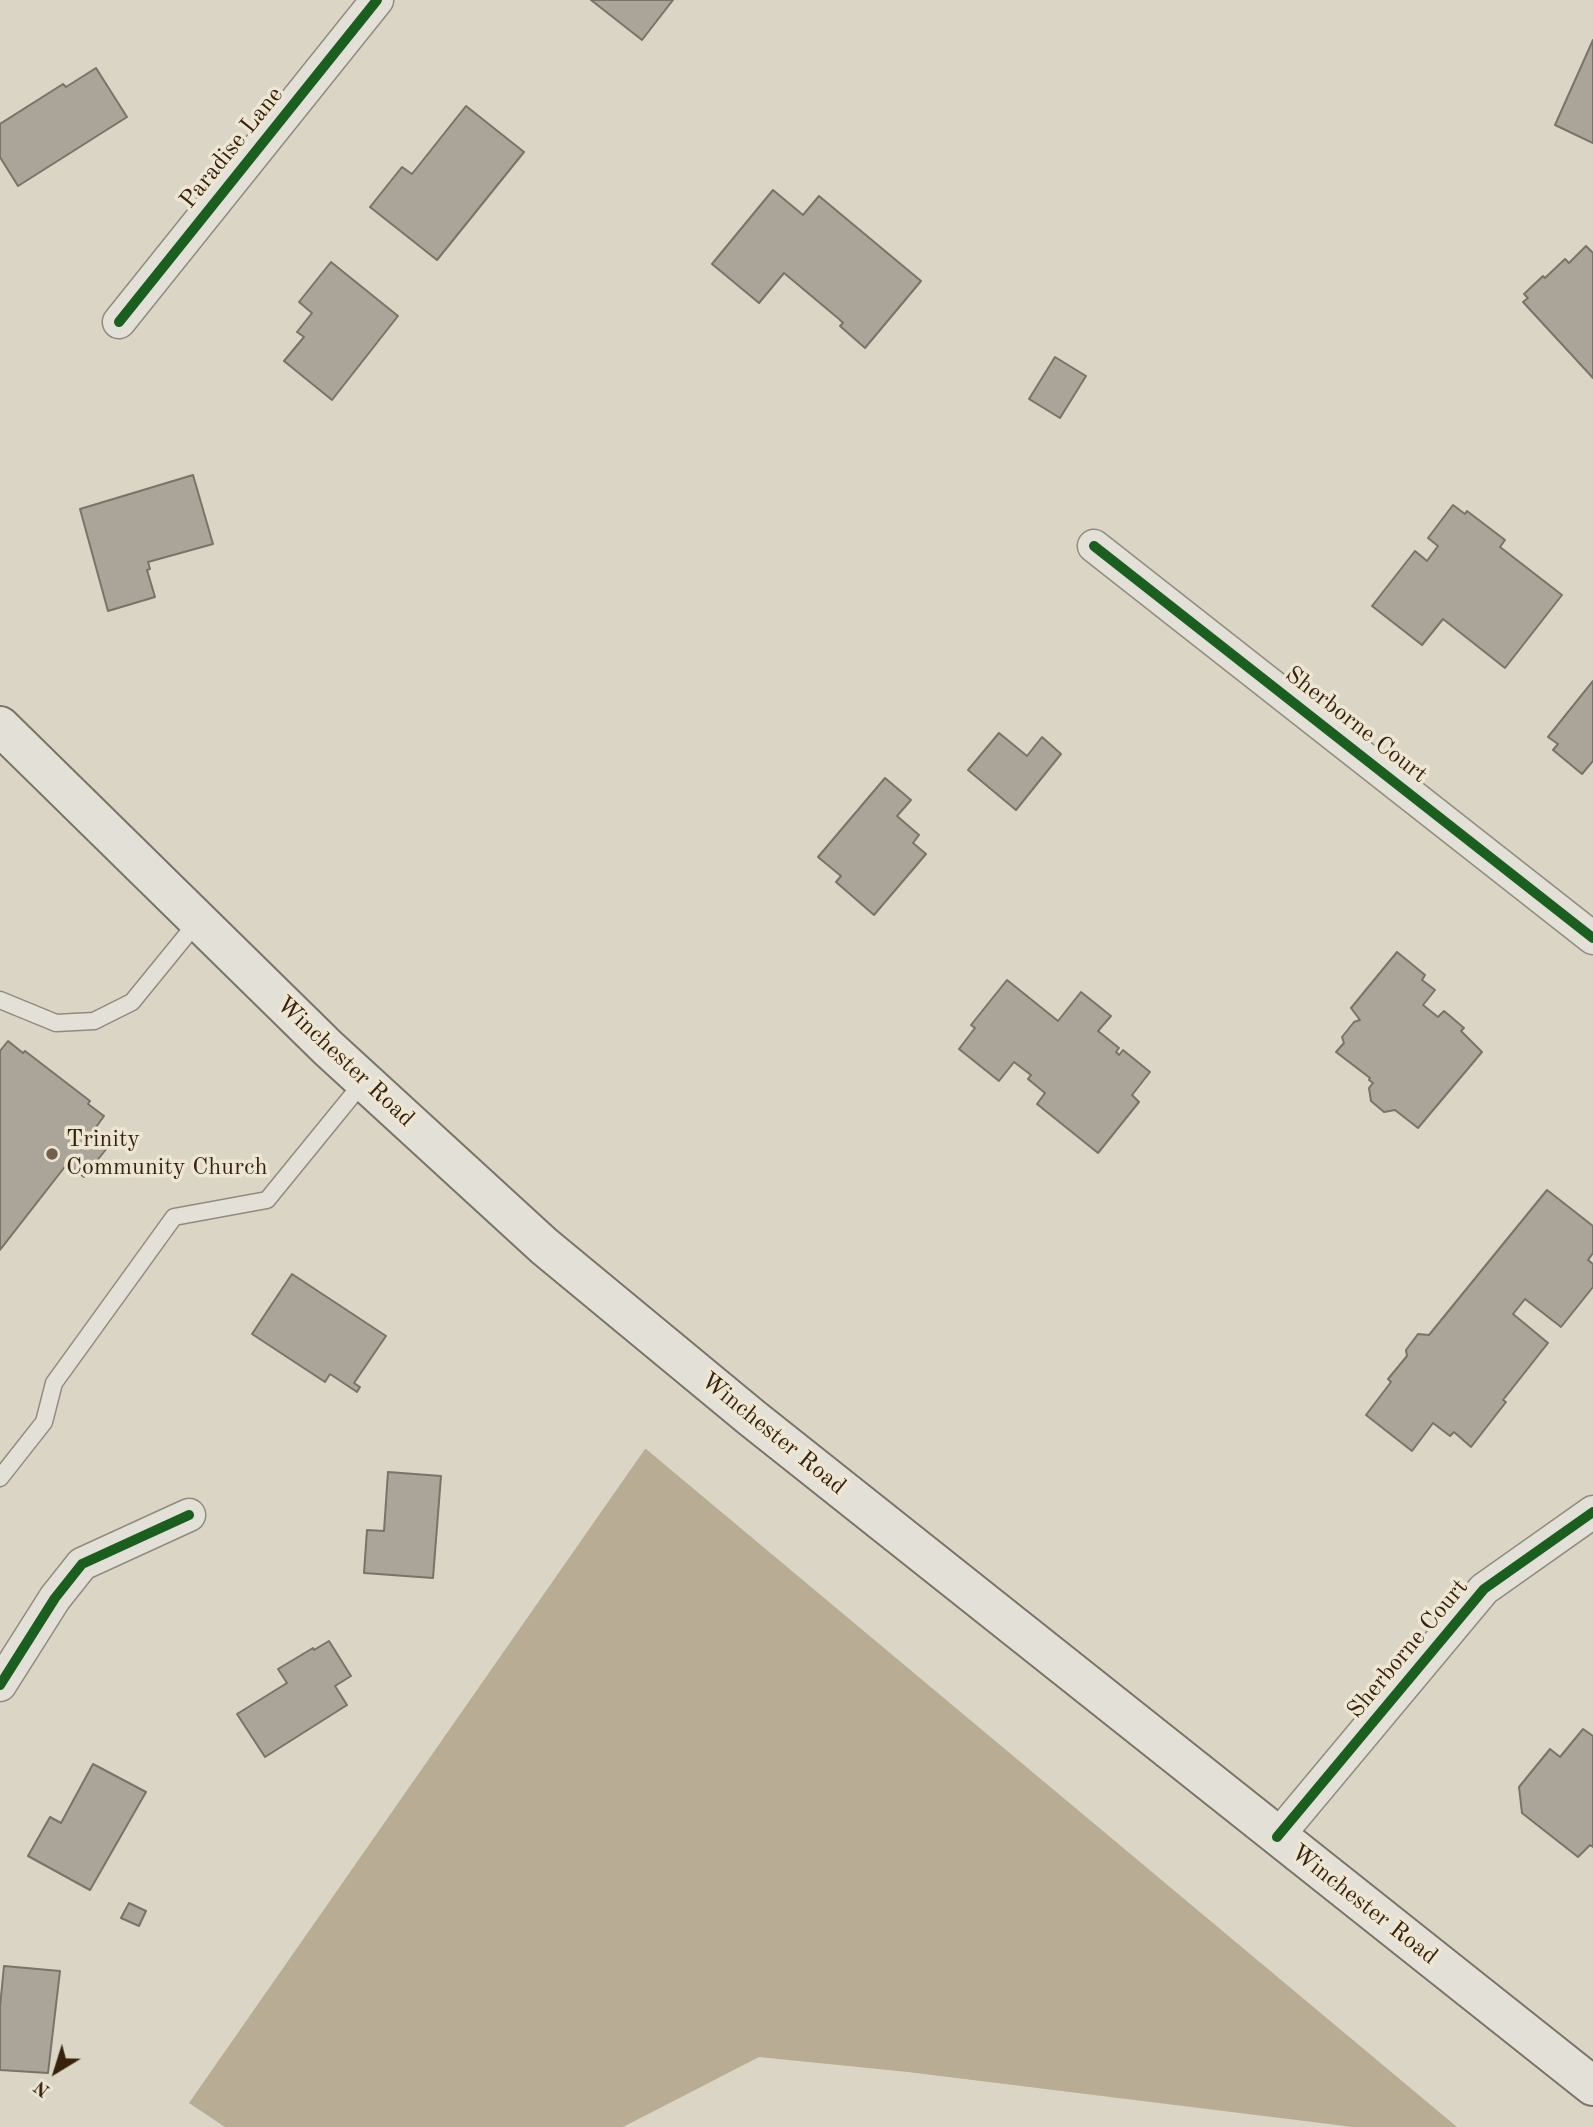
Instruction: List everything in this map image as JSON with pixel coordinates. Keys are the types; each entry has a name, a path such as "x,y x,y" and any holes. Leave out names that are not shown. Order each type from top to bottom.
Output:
{"main road":[{"name":"Winchester Road","path":"0,726 328,1048 544,1246 752,1418 1593,2086"}],"street":[{"name":"Paradise Lane","path":"119,322 377,0"},
{"name":"Sherborne Court","path":"1094,545 1593,938"},
{"name":"Sherborne Court","path":"1278,1837 1484,1590 1593,1511"},
{"path":"0,1685 55,1598 82,1564 189,1515"}],"lane":[{"path":"0,1000 56,1023 94,1021 132,1003 198,921"},
{"path":"0,1478 44,1422 54,1383 174,1217 267,1199 364,1081"}],"shaded area":[{"path":"645,1449 1457,2127 1353,2127 908,2072 759,2057 623,2127 225,2127 189,2103"}],"building":[{"path":"591,0 673,0 642,40"},
{"path":"1593,40 1593,143 1555,125"},
{"path":"96,68 127,117 18,186 0,157 0,124 63,84 66,87"},
{"path":"466,106 524,152 437,260 370,207 402,167 412,174"},
{"path":"773,190 803,215 819,196 921,281 865,348 840,326 843,323 839,319 784,273 759,303 712,264"},
{"path":"1586,246 1593,253 1593,378 1523,302 1528,298 1524,294 1543,276 1545,278 1565,259 1569,263"},
{"path":"331,262 398,316 332,400 284,361 304,337 297,332 312,313 299,302"},
{"path":"1055,357 1086,376 1060,418 1029,399"},
{"path":"193,475 213,544 148,562 150,569 147,570 155,597 108,611 80,509"},
{"path":"1453,505 1465,514 1467,511 1505,540 1500,547 1562,595 1505,668 1443,619 1422,645 1372,606 1415,551 1427,561 1438,546 1428,538"},
{"path":"1593,681 1593,761 1582,774 1553,750 1558,744 1548,737"},
{"path":"999,733 1027,756 1042,737 1061,754 1016,810 968,770"},
{"path":"885,778 911,800 897,816 919,835 913,843 926,854 874,915 836,882 841,876 818,857"},
{"path":"1397,952 1425,975 1422,980 1435,990 1423,1005 1438,1017 1444,1011 1464,1028 1461,1031 1482,1052 1418,1128 1395,1110 1384,1112 1371,1101 1369,1088 1373,1083 1370,1078 1336,1052 1344,1043 1342,1037 1354,1022 1360,1020 1351,1008"},
{"path":"1007,980 1058,1021 1081,992 1111,1016 1098,1031 1119,1048 1116,1052 1119,1055 1123,1050 1150,1072 1132,1095 1139,1102 1098,1153 1037,1104 1045,1093 1028,1079 1031,1075 1014,1062 999,1081 959,1049 975,1028 971,1025"},
{"name":"Trinity Community Church","path":"8,1041 90,1101 88,1104 104,1116 94,1130 111,1143 84,1177 67,1164 0,1250 0,1051"},
{"path":"1547,1190 1593,1226 1593,1253 1588,1260 1593,1264 1593,1287 1561,1327 1525,1299 1513,1314 1548,1343 1503,1400 1506,1402 1471,1447 1454,1432 1450,1436 1433,1423 1412,1451 1366,1415 1391,1382 1388,1379 1407,1356 1406,1350 1418,1334 1429,1335"},
{"path":"292,1274 386,1336 354,1383 360,1387 357,1392 330,1374 325,1382 252,1334"},
{"path":"388,1472 441,1476 433,1578 364,1573 367,1530 384,1531"},
{"path":"329,1641 351,1676 335,1686 347,1705 265,1757 237,1714 287,1683 278,1669"},
{"path":"1583,1729 1593,1736 1593,1847 1590,1845 1578,1857 1522,1813 1519,1787 1550,1749 1560,1757"},
{"path":"93,1764 146,1792 90,1890 28,1856 50,1817 61,1823"},
{"path":"129,1903 146,1911 139,1926 121,1918"},
{"path":"4,1966 60,1971 48,2073 0,2070 0,2007"}],"cycle path":[{"path":"119,322 377,0"},
{"path":"1094,546 1593,938"},
{"path":"1277,1837 1484,1589 1593,1512"},
{"path":"0,1685 55,1598 82,1564 189,1515"}],"place":[{"name":"Trinity Community Church","path":"52,1154"}]}
